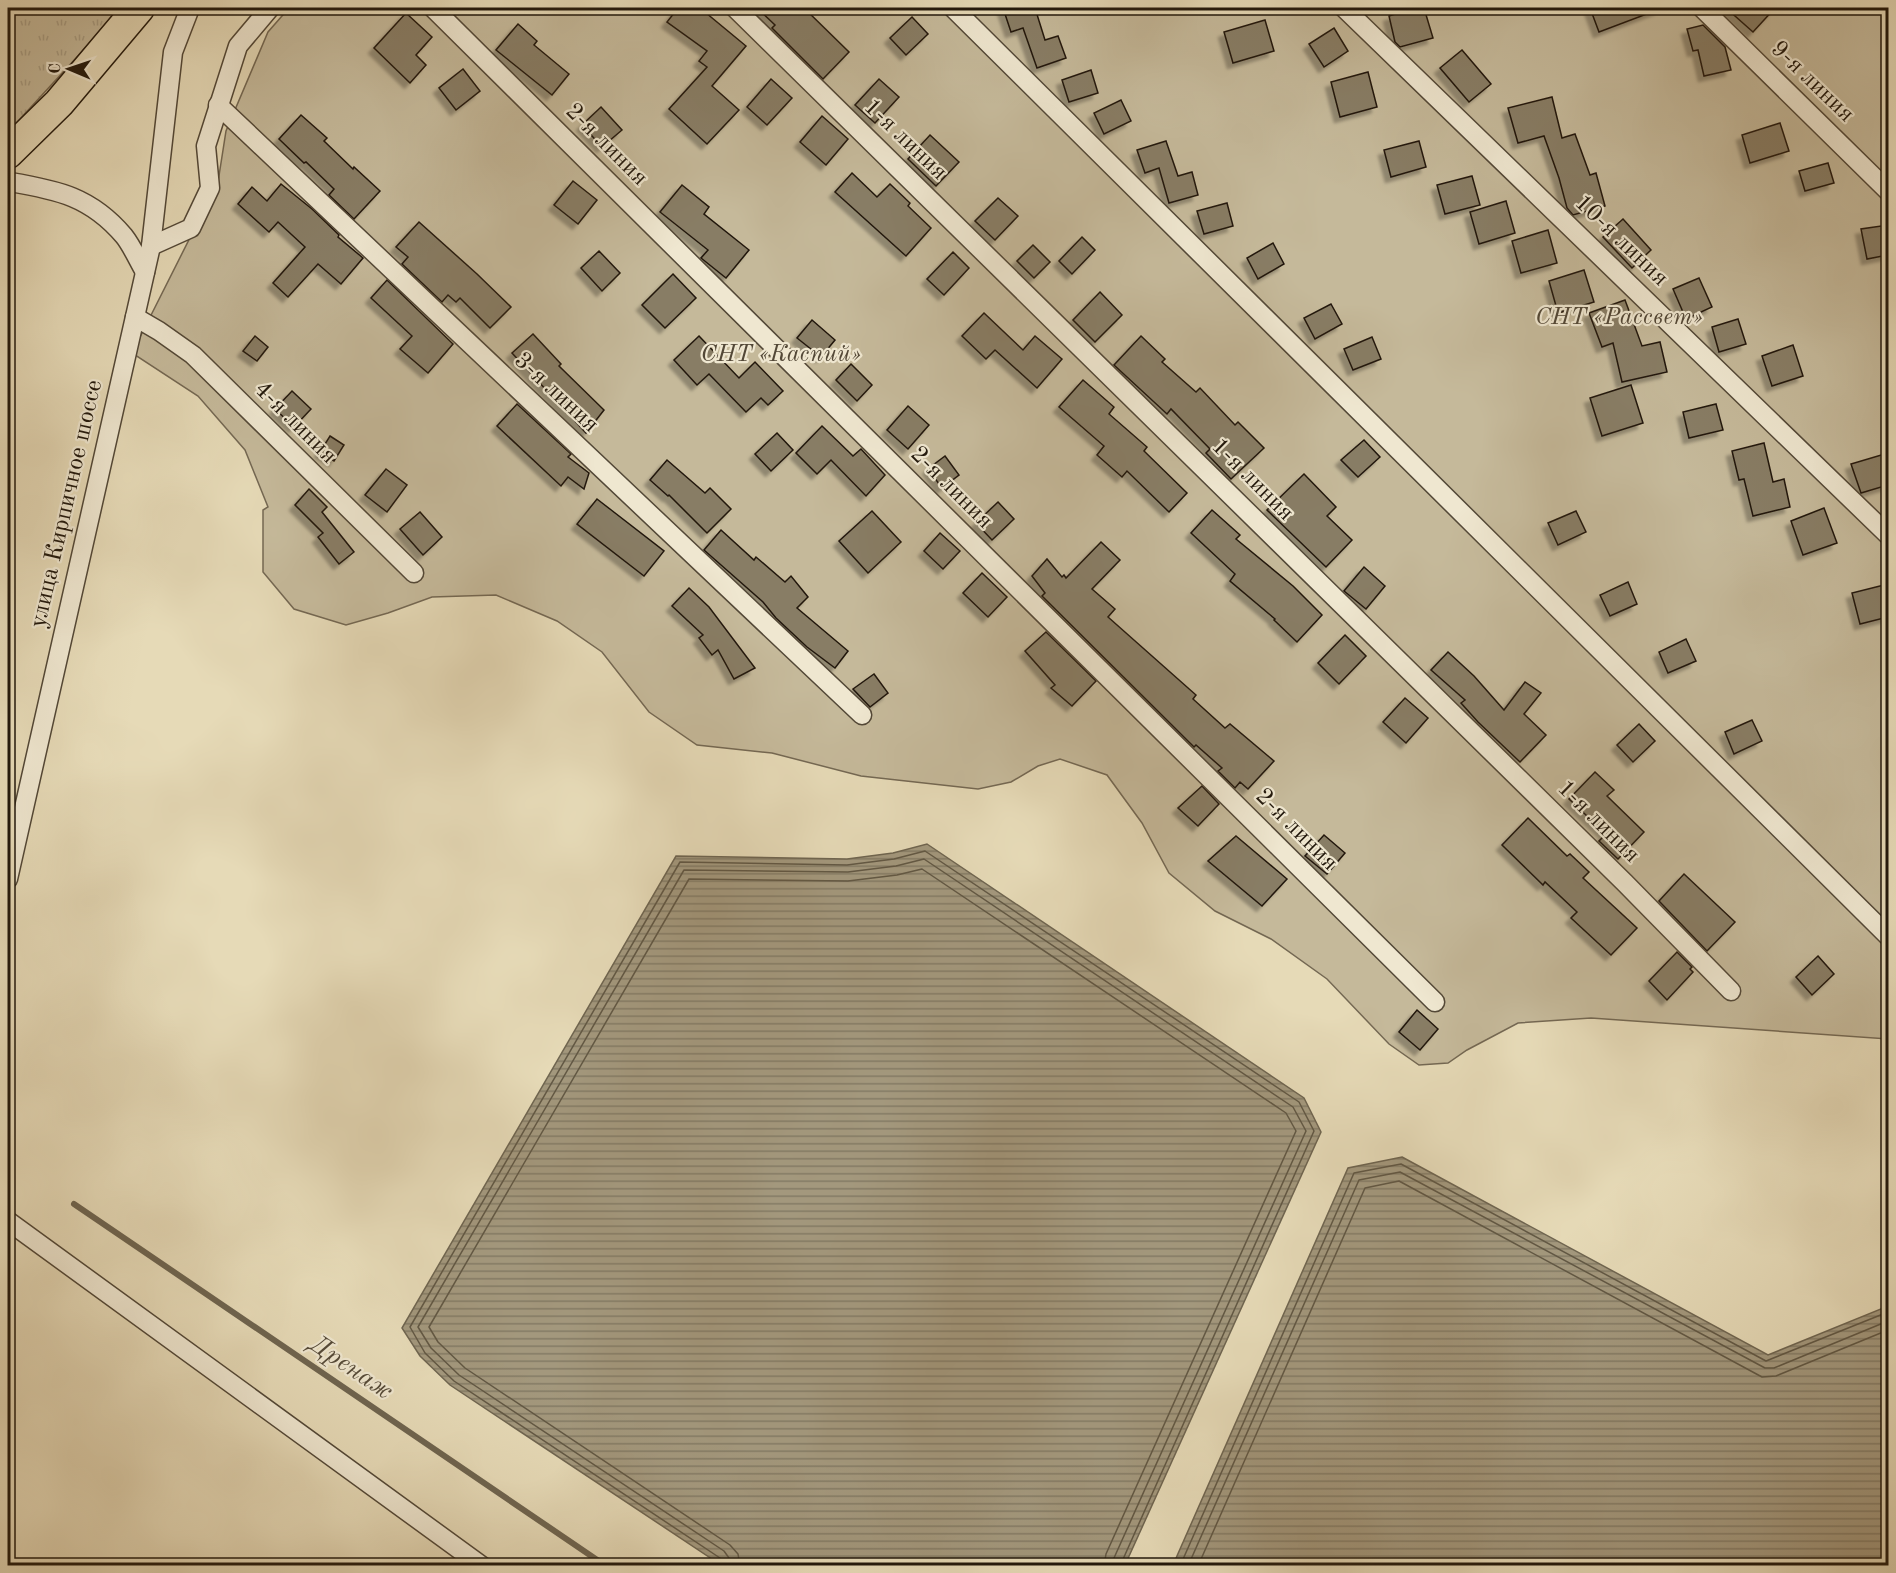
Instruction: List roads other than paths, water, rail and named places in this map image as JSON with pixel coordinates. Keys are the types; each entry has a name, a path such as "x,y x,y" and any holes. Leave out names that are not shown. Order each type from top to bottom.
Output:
{"main road":[{"path":"8,153 58,103 139,8"}],"street":[{"name":"улица Кирпичное шоссе","path":"8,879 151,246 173,52 190,8"},
{"path":"151,246 191,228 210,188 206,146 238,46 270,8"},
{"name":"2-я линия","path":"433,8 1435,1002"},
{"name":"1-я линия","path":"735,8 1609,866 1731,991"},
{"path":"953,8 1888,936"},
{"name":"10-я линия","path":"1344,8 1888,536"},
{"name":"9-я линия","path":"1702,8 1888,191"},
{"name":"3-я линия","path":"218,105 862,715"},
{"path":"8,183 54,189 90,205 124,236 145,272"},
{"name":"4-я линия","path":"135,317 193,356 414,573"},
{"path":"8,1221 482,1566"}],"water":[{"path":"927,844 1304,1098 1321,1132 1125,1565 721,1565 450,1385 420,1356 402,1328 676,856 847,859 893,853"},
{"path":"1402,1157 1768,1355 1888,1306 1888,1565 1173,1565 1348,1168"}],"waterway":[{"name":"Дренаж","path":"74,1204 606,1566"}],"park label":[{"name":"СНТ «Рассвет»","path":"1619,318"},
{"name":"СНТ «Каспий»","path":"781,355"}]}
